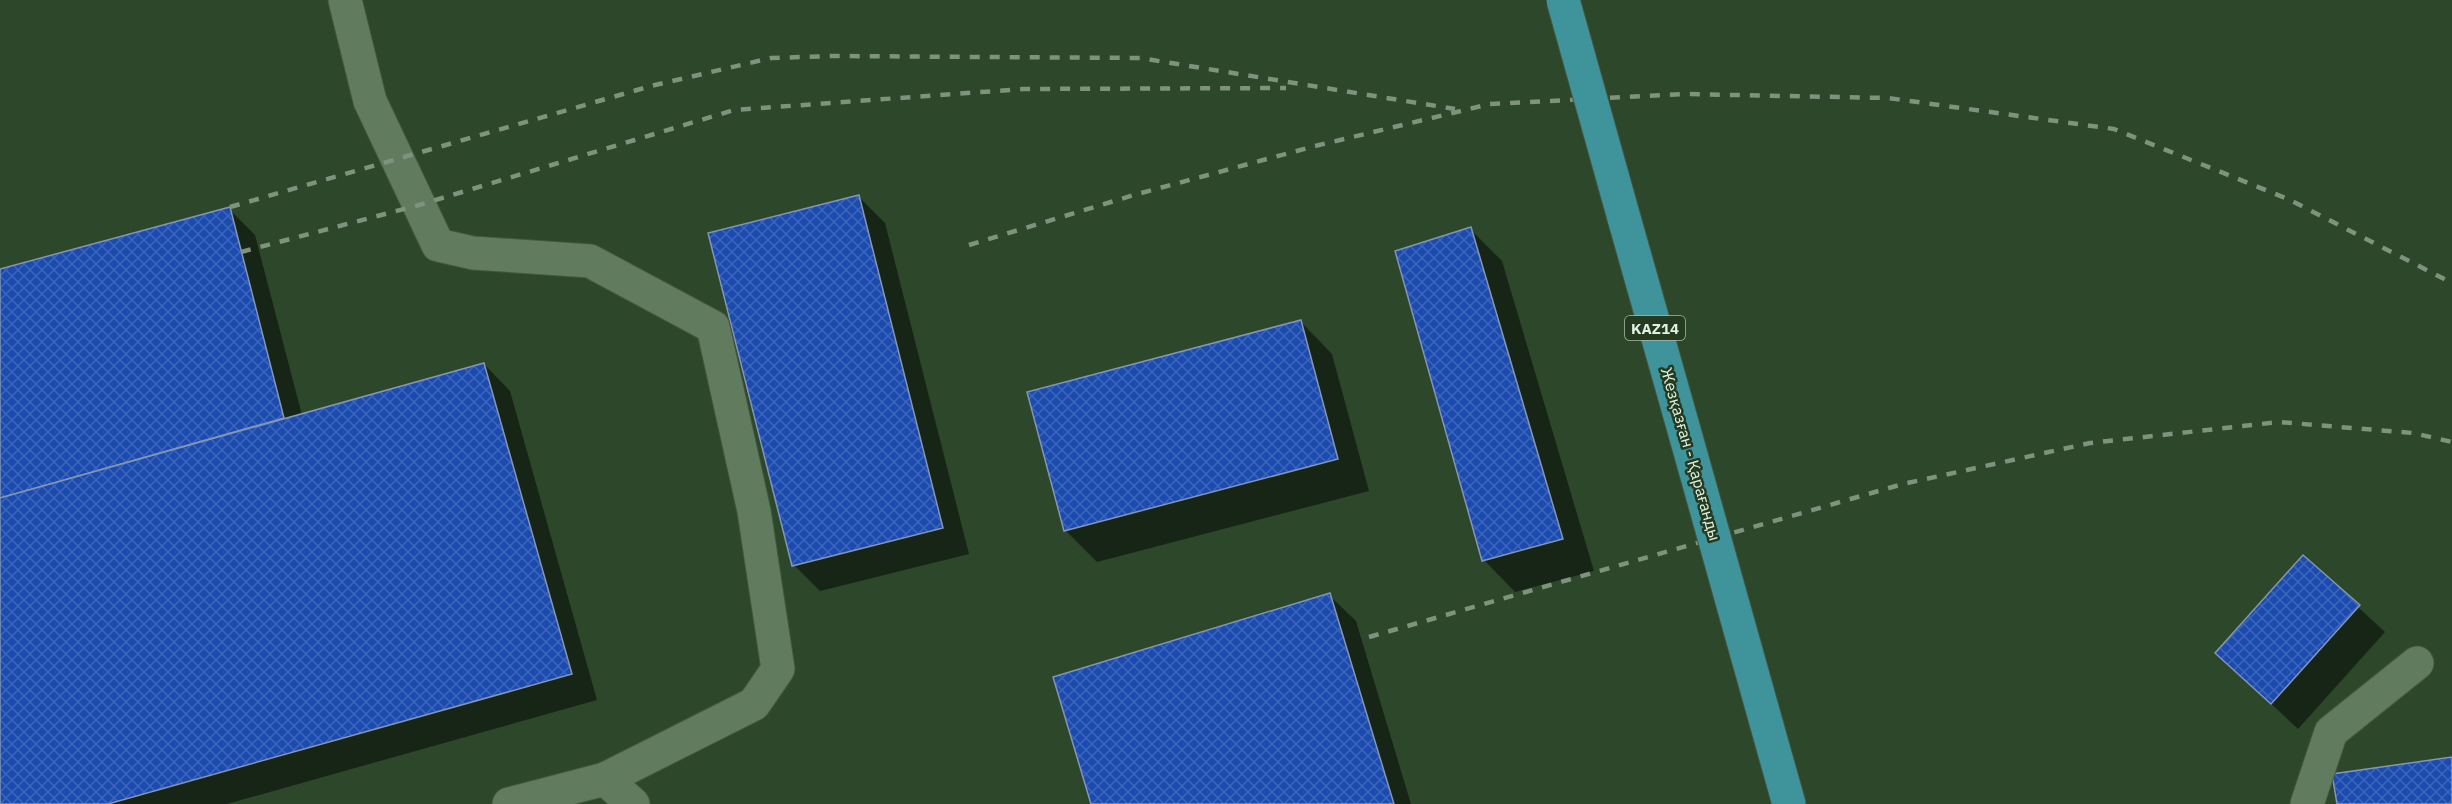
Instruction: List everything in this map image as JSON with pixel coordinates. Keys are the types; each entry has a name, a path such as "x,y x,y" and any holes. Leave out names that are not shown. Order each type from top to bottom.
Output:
{"highway":[{"name":"Жезқазған - Қарағанды","path":"1563,0 1789,804"}],"lane":[{"path":"345,0 370,101 438,245 473,253 590,261 713,327 754,512 778,669 754,704 605,779 509,804"},
{"path":"2307,804 2331,732 2417,663"},
{"path":"605,779 633,804"}],"shaded area":[{"path":"0,0 2452,0 2452,804 0,804"}],"building":[{"path":"859,195 943,528 792,566 708,233"},
{"path":"230,207 284,418 0,498 0,269"},
{"path":"1471,227 1563,539 1482,561 1395,251"},
{"path":"1301,320 1338,459 1064,531 1027,392"},
{"path":"484,363 572,674 108,804 0,804 0,498"},
{"path":"2303,555 2360,605 2271,704 2215,653"},
{"path":"1330,593 1394,804 1091,804 1053,677"},
{"path":"2452,757 2452,804 2337,804 2332,774"}],"railway":[{"path":"230,207 651,86 771,58 832,56 1140,58 1455,109"},
{"path":"241,252 419,205 734,110 1023,89 1286,88"},
{"path":"969,245 1134,195 1315,146 1490,104 1684,94 1888,98 2114,129 2288,199 2452,283"},
{"path":"1369,637 1903,484 2090,443 2279,422 2413,433 2452,442"}]}
